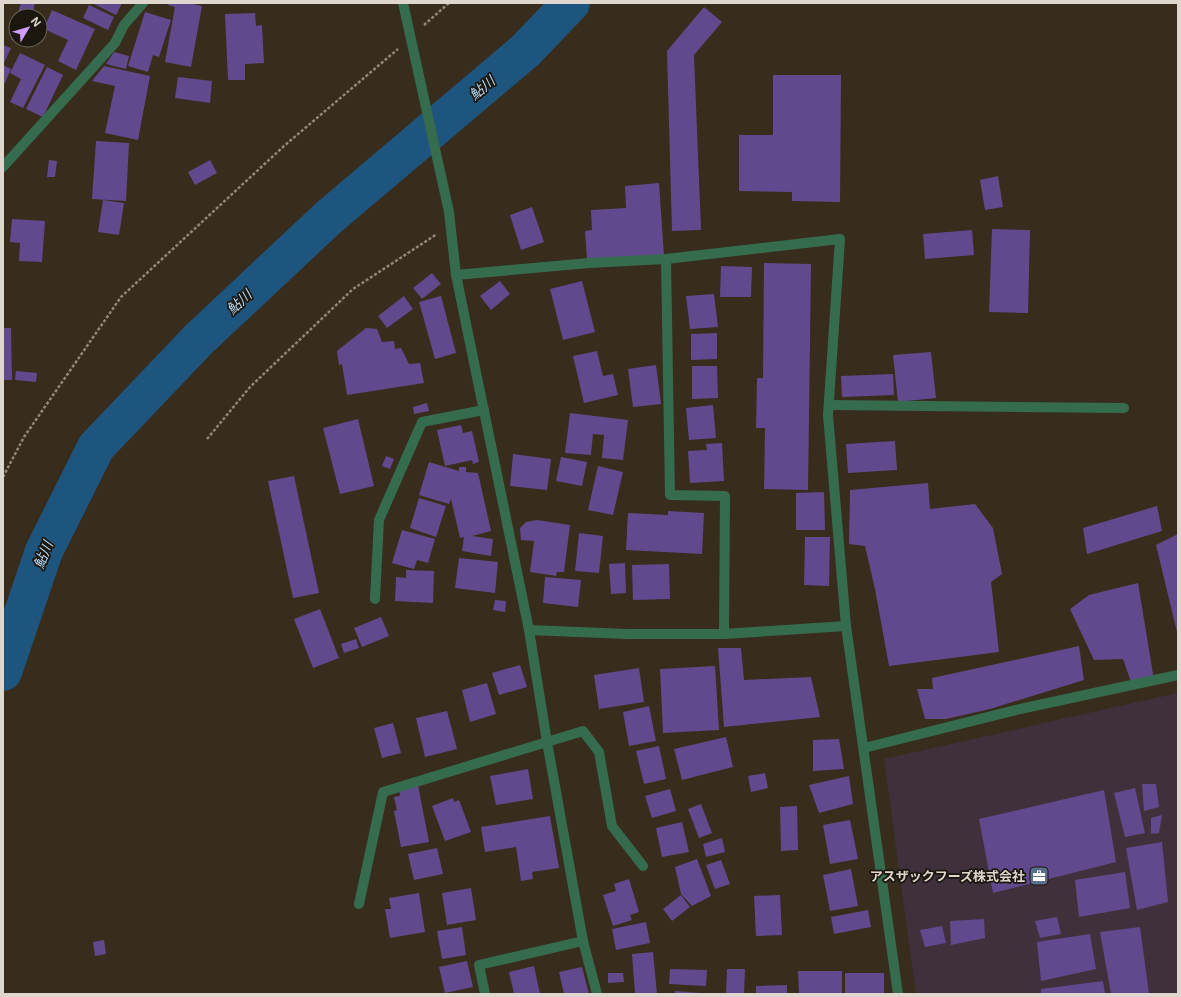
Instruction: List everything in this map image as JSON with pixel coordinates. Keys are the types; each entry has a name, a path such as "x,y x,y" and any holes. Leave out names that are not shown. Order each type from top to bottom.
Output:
{"street":[{"path":"3,167 116,43 124,25 143,3"},
{"path":"403,3 449,212 456,275 529,630 547,742 583,941 596,994"},
{"path":"456,275 589,263 666,259 840,239 828,415 846,626 898,994"},
{"path":"666,259 670,495 725,496 724,634"},
{"path":"829,405 1124,408"},
{"path":"375,599 379,520 422,422 484,410"},
{"path":"529,630 627,634 724,634 846,626"},
{"path":"864,748 1020,709 1178,675"},
{"path":"359,904 384,792 583,731 599,752 612,826 644,866"},
{"path":"485,994 479,965 583,941"}],"path":[{"path":"3,477 24,436 121,297 284,146 411,38 449,3"},
{"path":"207,439 250,387 353,290 450,225"}],"shaded area":[{"name":"アスザックフーズ株式会社","path":"1178,693 1178,994 916,994 884,759"}],"building":[{"path":"21,3 35,3 34,8 19,8"},
{"path":"92,3 122,3 116,15"},
{"path":"168,3 188,3 202,6 191,67 165,62 175,7 168,5"},
{"path":"89,5 114,17 108,30 83,18"},
{"path":"704,7 722,22 694,55 701,230 672,231 667,51"},
{"path":"52,10 95,29 76,70 58,61 68,40 48,31 48,20"},
{"path":"145,12 171,20 159,57 153,55 148,72 128,66"},
{"path":"255,13 256,26 262,25 264,63 245,64 245,80 228,80 225,14"},
{"path":"3,45 11,48 3,65"},
{"path":"114,52 129,56 126,69 106,64"},
{"path":"20,53 45,65 23,108 10,102 21,79 10,73"},
{"path":"3,65 11,69 3,87"},
{"path":"104,66 150,76 138,140 105,133 115,86 92,81"},
{"path":"47,67 63,75 43,117 26,109"},
{"path":"773,75 841,75 840,202 792,201 792,192 739,191 739,135 773,135"},
{"path":"178,77 212,81 210,103 175,98"},
{"path":"96,141 129,143 126,201 92,199"},
{"path":"49,160 57,161 55,177 47,177"},
{"path":"210,160 217,173 195,185 188,172"},
{"path":"998,176 1003,207 985,210 980,180"},
{"path":"659,183 664,255 587,259 585,231 592,230 591,210 626,208 625,186"},
{"path":"103,200 124,203 119,235 98,232"},
{"path":"532,207 544,242 521,250 510,215"},
{"path":"12,219 45,221 42,262 19,261 20,243 10,242"},
{"path":"992,229 1030,230 1028,313 989,312"},
{"path":"972,230 974,255 925,259 923,234"},
{"path":"764,263 811,264 808,490 764,489 765,428 756,428 757,378 763,378"},
{"path":"721,266 752,267 751,297 720,297"},
{"path":"432,273 441,284 422,299 413,288"},
{"path":"500,281 510,294 491,310 480,296"},
{"path":"582,281 595,332 563,340 550,289"},
{"path":"714,294 718,327 690,329 686,296"},
{"path":"404,296 413,309 387,328 378,316"},
{"path":"441,296 456,353 435,359 419,302"},
{"path":"3,328 11,328 12,380 3,380"},
{"path":"366,328 377,329 382,342 394,341 395,349 401,348 409,364 420,363 424,383 347,395 342,364 339,365 337,351"},
{"path":"717,333 717,359 691,360 691,334"},
{"path":"597,351 603,376 613,374 618,395 584,403 573,356"},
{"path":"931,352 936,398 898,402 893,355"},
{"path":"656,365 661,404 633,407 628,369"},
{"path":"692,366 717,366 718,398 692,399"},
{"path":"16,371 37,373 36,382 15,380"},
{"path":"893,374 894,395 842,397 841,376"},
{"path":"427,403 429,411 414,414 413,407"},
{"path":"713,405 716,438 689,440 686,408"},
{"path":"570,413 628,420 623,460 602,458 604,435 593,434 591,455 565,453"},
{"path":"358,419 374,486 340,494 323,428"},
{"path":"461,425 463,433 472,431 479,462 473,464 472,460 445,466 437,430"},
{"path":"895,441 897,470 848,473 846,444"},
{"path":"722,443 724,481 690,483 688,451 707,450 706,444"},
{"path":"513,454 551,459 547,490 510,486"},
{"path":"386,456 394,459 390,469 382,466"},
{"path":"561,457 587,462 582,486 556,481"},
{"path":"429,462 459,471 459,467 466,467 466,472 478,473 491,531 472,536 493,539 491,556 462,551 464,537 460,538 451,499 449,504 419,495"},
{"path":"598,466 623,472 613,515 588,510"},
{"path":"294,476 319,593 293,598 268,481"},
{"path":"928,483 930,509 975,504 993,528 1002,574 991,582 999,652 889,666 875,589 865,546 849,544 850,490"},
{"path":"824,492 825,530 796,530 796,493"},
{"path":"419,498 446,506 436,537 410,528"},
{"path":"1157,506 1162,531 1087,554 1083,528"},
{"path":"668,511 704,513 702,554 626,550 628,513 668,515"},
{"path":"537,520 570,525 564,572 557,572 556,576 530,572 534,541 521,540 520,528 526,522"},
{"path":"402,530 435,539 428,563 417,560 414,569 392,563"},
{"path":"579,533 603,536 599,573 575,571"},
{"path":"1178,534 1178,632 1177,632 1156,545"},
{"path":"805,537 830,537 829,586 804,585"},
{"path":"459,558 498,562 495,593 455,588"},
{"path":"625,563 626,593 611,594 609,564"},
{"path":"669,564 670,599 633,600 632,565"},
{"path":"406,570 434,571 433,603 395,601 396,577 406,578"},
{"path":"545,577 581,580 578,607 543,603"},
{"path":"1138,583 1154,680 1131,682 1123,659 1094,660 1070,609 1089,595"},
{"path":"495,600 506,601 505,612 493,610"},
{"path":"320,609 339,658 313,668 294,619"},
{"path":"381,617 389,636 362,647 354,628"},
{"path":"356,639 359,648 344,653 341,644"},
{"path":"1079,646 1084,680 990,709 946,719 925,719 917,689 933,689 932,678"},
{"path":"718,648 741,648 744,680 811,677 820,717 724,727"},
{"path":"520,665 527,687 499,695 492,673"},
{"path":"715,666 719,730 663,733 660,669"},
{"path":"639,668 644,702 599,709 594,675"},
{"path":"487,683 496,714 470,722 462,690"},
{"path":"649,706 656,741 629,746 623,712"},
{"path":"447,711 457,749 425,757 416,718"},
{"path":"393,723 401,753 382,758 374,728"},
{"path":"726,737 733,767 682,780 674,749"},
{"path":"839,739 844,769 813,771 813,740"},
{"path":"659,746 666,779 644,784 636,751"},
{"path":"528,769 533,799 496,805 490,776"},
{"path":"765,773 768,788 751,792 748,776"},
{"path":"849,776 853,804 819,813 809,785"},
{"path":"1142,784 1156,784 1159,807 1144,811"},
{"path":"418,785 429,842 401,847 394,811 397,810 394,797 400,796 399,788"},
{"path":"1135,788 1145,833 1125,837 1114,793"},
{"path":"670,789 676,811 652,818 645,796"},
{"path":"1104,790 1116,862 993,893 979,819"},
{"path":"453,798 454,802 459,800 471,832 445,841 432,806"},
{"path":"701,804 712,833 699,838 688,809"},
{"path":"797,806 798,850 781,851 780,807"},
{"path":"1162,815 1159,833 1151,834 1151,818"},
{"path":"550,816 559,868 532,872 533,879 521,881 516,847 485,852 481,827"},
{"path":"850,820 858,859 830,864 823,825"},
{"path":"682,822 689,852 662,857 656,828"},
{"path":"722,838 725,852 706,857 703,844"},
{"path":"1162,842 1168,902 1137,910 1126,848"},
{"path":"437,848 443,874 414,880 408,854"},
{"path":"697,859 711,896 692,906 681,894 675,867"},
{"path":"721,860 730,884 715,889 706,865"},
{"path":"851,869 858,906 830,911 823,875"},
{"path":"1125,872 1130,908 1079,917 1075,880"},
{"path":"629,879 639,912 630,915 632,920 613,926 603,895 616,891 614,884"},
{"path":"471,888 476,920 447,925 442,893"},
{"path":"419,893 425,932 390,938 385,909 391,909 389,898"},
{"path":"681,895 690,907 672,921 663,909"},
{"path":"780,895 782,935 756,936 754,896"},
{"path":"868,910 871,927 834,934 831,917"},
{"path":"1057,917 1061,934 1040,938 1035,921"},
{"path":"984,919 985,938 951,945 950,921"},
{"path":"646,922 650,943 616,950 612,929"},
{"path":"942,926 946,943 925,947 920,930"},
{"path":"462,927 466,955 442,959 437,931"},
{"path":"1140,927 1149,994 1111,994 1100,932"},
{"path":"1090,934 1096,969 1041,981 1037,942"},
{"path":"104,940 106,954 95,956 93,942"},
{"path":"653,952 657,994 635,994 632,954"},
{"path":"467,961 473,987 445,993 439,967"},
{"path":"534,966 540,994 514,994 509,972"},
{"path":"582,967 589,994 564,994 559,972"},
{"path":"670,969 707,970 706,986 669,984"},
{"path":"727,969 745,969 744,994 726,994"},
{"path":"798,971 842,971 842,994 799,994"},
{"path":"608,973 623,973 624,982 608,983"},
{"path":"845,973 884,973 884,994 845,994"},
{"path":"1103,981 1105,994 1041,994 1041,989"},
{"path":"787,985 787,994 756,994 756,986"},
{"path":"675,991 701,993 701,994 675,994"}],"waterway":[{"name":"鮎川","path":"3,672 44,551 96,447 199,339 328,218 525,51 571,3"}],"place":[{"name":"アスザックフーズ株式会社","path":"1039,876"}]}
